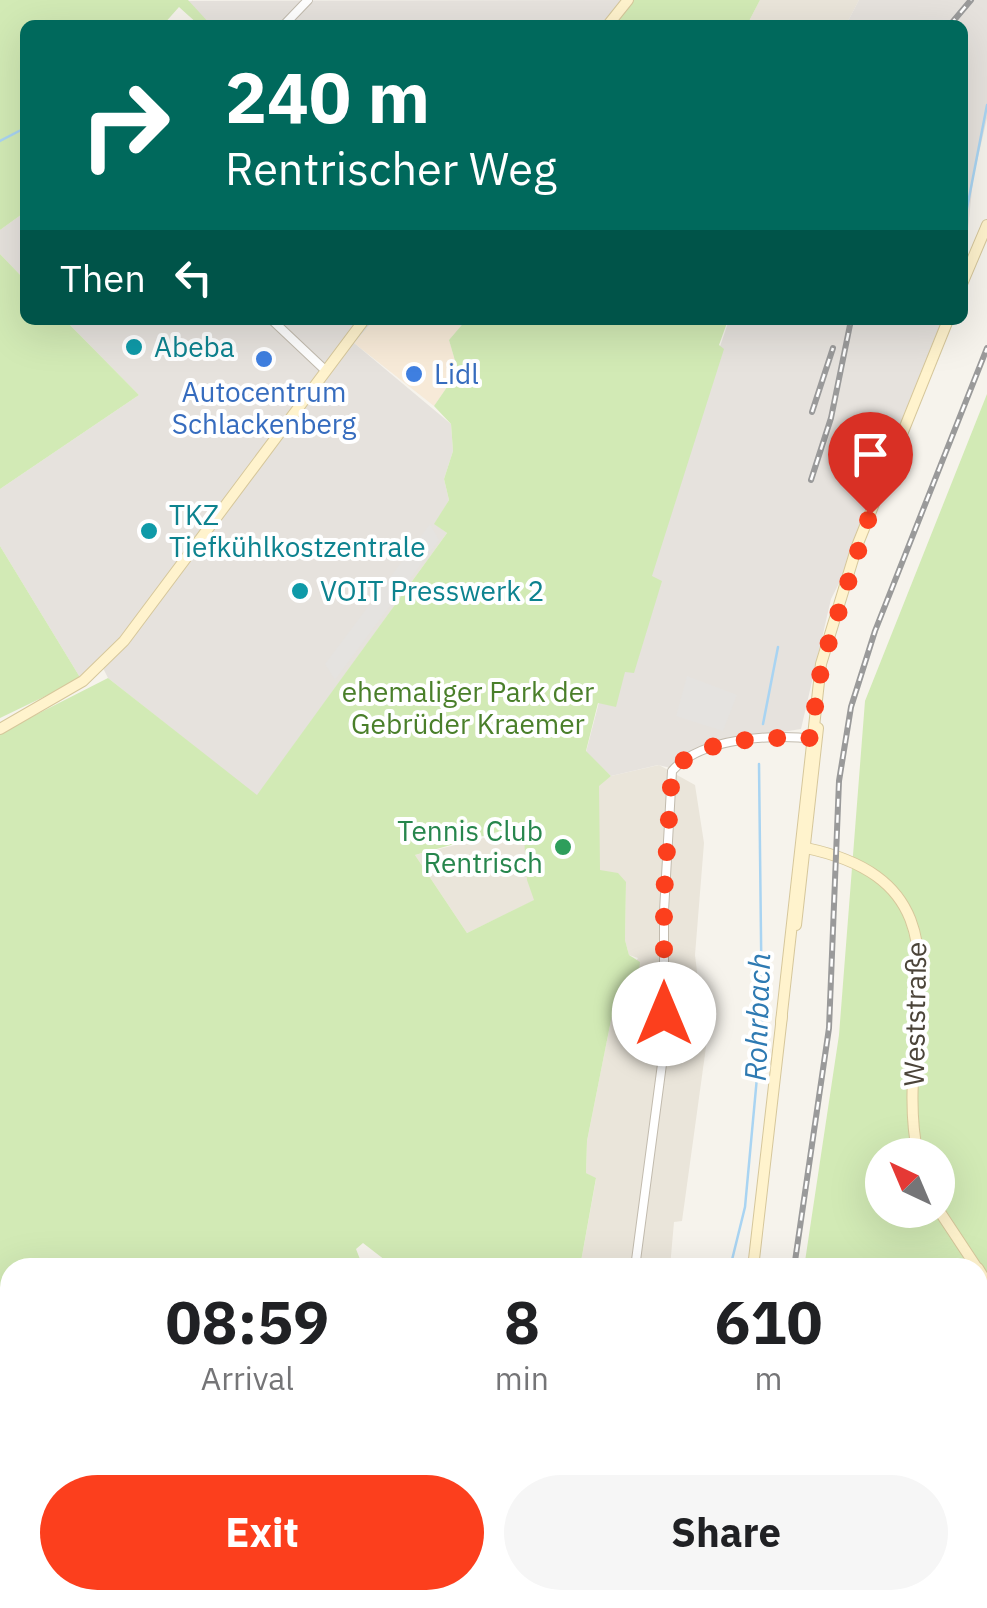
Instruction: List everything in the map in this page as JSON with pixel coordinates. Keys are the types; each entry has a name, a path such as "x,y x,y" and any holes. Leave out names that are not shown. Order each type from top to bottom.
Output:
{"main road":[{"path":"612,20 628,0"},
{"path":"968,270 987,225"},
{"path":"0,729 98,669 146,612 360,325"},
{"path":"754,1258 828,648 857,546 946,325"},
{"name":"Weststraße","path":"802,855 834,857 881,876 915,919 922,966 912,1092 916,1138"},
{"path":"951,1228 971,1258"}],"street":[{"path":"289,20 308,0"},
{"path":"277,325 325,370"},
{"path":"636,1258 664,1048 664,912 672,771 687,757 710,748 814,739"}],"shaded area":[{"path":"634,0 618,20 206,20 187,1"},
{"path":"760,0 859,0 849,20 750,20"},
{"path":"859,0 987,0 987,118 973,179 968,230 968,20 849,20"},
{"path":"20,216 20,275 0,254 0,230"},
{"path":"70,325 370,325 354,343 451,424 453,451 444,479 449,500 435,524 447,533 257,796 108,678 99,660 81,679 0,546 0,489 139,395"},
{"path":"370,325 462,325 449,340 458,371 434,406 354,343"},
{"path":"727,325 945,325 858,546 831,599 801,729 703,745 671,768 658,765 611,776 586,752 599,702"},
{"path":"430,524 439,540 335,680 325,664"},
{"path":"687,676 737,695 723,731 676,716"},
{"path":"659,765 695,785 704,843 695,955 706,1047 682,1221 674,1222 671,1258 582,1258 596,1179 586,1173 587,1141 615,1000 638,958 629,955 625,940 626,882 535,900 467,933 415,855 504,833 611,776"}],"green space":[{"path":"0,0 188,0 206,20 193,20 179,7 167,20 20,20 20,216 0,230"},
{"path":"634,0 760,0 750,20 618,20"},
{"path":"0,254 20,275 20,325 70,325 139,395 0,489"},
{"name":"ehemaliger Park der Gebrüder Kraemer","path":"462,325 726,325 719,345 724,349 652,576 662,581 634,673 625,672 616,707 598,703 586,751 611,776 599,786 600,870 618,873 626,882 625,940 629,955 640,962 637,989 619,991 615,1000 587,1141 586,1173 596,1178 582,1258 382,1258 363,1243 356,1249 360,1258 0,1258 0,733 108,678 257,795 447,533 434,524 449,500 444,479 453,451 451,424 434,406 458,371 449,340","holes":["523,825 527,880 534,900 467,933 415,855"]},
{"path":"987,394 987,1258 806,1258 839,1035 865,701"},
{"path":"0,546 81,679 0,718"}],"waterway":[{"name":"Rohrbach","path":"968,203 987,105"},
{"path":"0,141 20,131"},
{"name":"Rohrbach","path":"763,724 778,647"},
{"name":"Rohrbach","path":"732,1258 745,1207 762,1023 759,764"}],"railway":[{"path":"954,20 971,0"},
{"path":"811,480 831,418 850,325"},
{"path":"812,412 833,348"},
{"path":"795,1258 829,1028 839,781 851,707 875,631 987,348"}],"place":[{"name":"Abeba","path":"134,347"},
{"name":"Autocentrum Schlackenberg","path":"264,359"},
{"name":"Lidl","path":"414,374"},
{"name":"TKZ Tiefkühlkostzentrale","path":"149,531"},
{"name":"VOIT Presswerk 2","path":"300,591"},
{"name":"Tennis Club Rentrisch","path":"563,847"}],"route":[{"path":"664,1014 664,896 672,771 687,757 710,748 810,738 822,664 848,572 870,514"}]}
